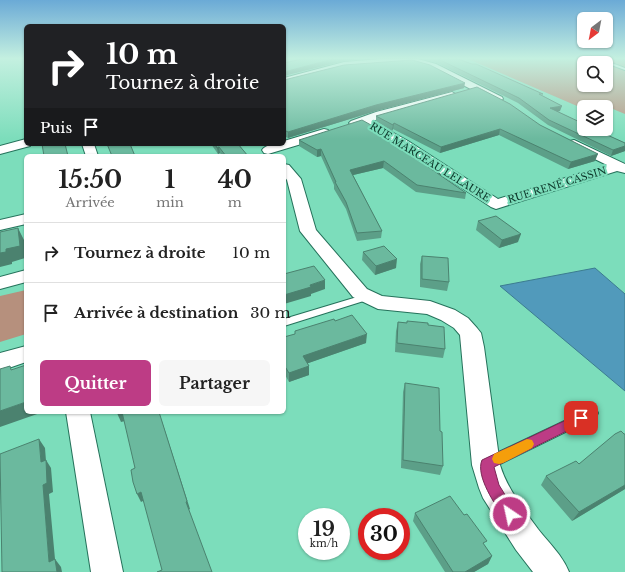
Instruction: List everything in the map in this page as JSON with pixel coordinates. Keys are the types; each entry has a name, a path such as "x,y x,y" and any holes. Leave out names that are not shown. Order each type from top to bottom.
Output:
{"street":[{"path":"473,86 506,103"},
{"path":"286,155 338,128 380,114 478,88"},
{"name":"RUE MARCEAU LELAURE","path":"363,120 404,144 496,204"},
{"path":"564,138 622,167"},
{"path":"0,150 24,144"},
{"name":"RUE RENÉ CASSIN","path":"496,204 622,167"},
{"path":"286,171 294,180 308,232 360,293 378,302 430,308 455,319 470,333 473,347 486,465 493,488 527,539 553,572"},
{"path":"0,225 24,219"},
{"path":"0,283 24,277"},
{"path":"0,362 24,355"},
{"path":"78,414 107,572"}],"lane":[{"path":"286,322 367,297"},
{"path":"486,465 592,413"}],"shaded area":[{"path":"530,86 577,86 577,92 613,92 613,86 625,86 625,114 613,109 613,100 577,100 577,106"},
{"path":"24,290 24,335 0,342 0,296"}],"water":[{"path":"595,268 625,294 625,391 500,286"}],"building":[{"path":"286,86 454,86 376,105 288,132 286,131"},
{"path":"493,86 524,86 543,94 539,94 562,106 550,108 577,121 577,133 549,120 519,98"},
{"path":"477,87 510,104 540,125 598,154 571,162 500,129 441,147 394,123 393,125 376,116"},
{"path":"362,120 387,134 385,137 466,193 417,185 384,161 350,170 382,231 357,233 346,202 335,182 321,149 317,150 299,140"},
{"path":"583,136 610,136 625,143 625,146 613,150"},
{"path":"42,146 66,146 68,154 44,154"},
{"path":"108,146 131,146 134,154 111,154"},
{"path":"216,146 240,146 246,154 224,154 219,147 217,148"},
{"path":"496,216 521,234 502,240 478,221"},
{"path":"18,228 20,246 6,249 6,252 0,253 0,232"},
{"path":"384,246 397,259 376,266 363,252"},
{"path":"422,256 448,258 449,282 422,279"},
{"path":"314,266 325,280 310,285 311,287 286,294 286,273"},
{"path":"352,315 367,334 303,356 309,366 289,373 286,368 286,336 295,334 295,331 334,319 335,321"},
{"path":"407,321 428,323 428,325 444,327 445,349 397,343 398,322 407,323"},
{"path":"10,366 11,370 24,366 24,403 0,411 0,369"},
{"path":"405,383 439,388 440,431 442,432 443,466 403,460"},
{"path":"122,414 160,414 187,501 186,502 212,572 157,572 162,570 141,492 137,494 133,482 131,470 135,468"},
{"path":"621,431 625,434 625,485 579,512 546,476 576,461 579,464 615,434"},
{"path":"39,439 41,462 46,460 47,483 43,485 49,562 55,559 57,572 2,572 0,454"},
{"path":"450,496 464,515 467,514 487,541 483,543 492,556 465,572 453,572 415,513"}],"slow traffic":[{"path":"499,459 527,444"}],"route":[{"path":"510,514 493,488 486,465 581,418"}]}
